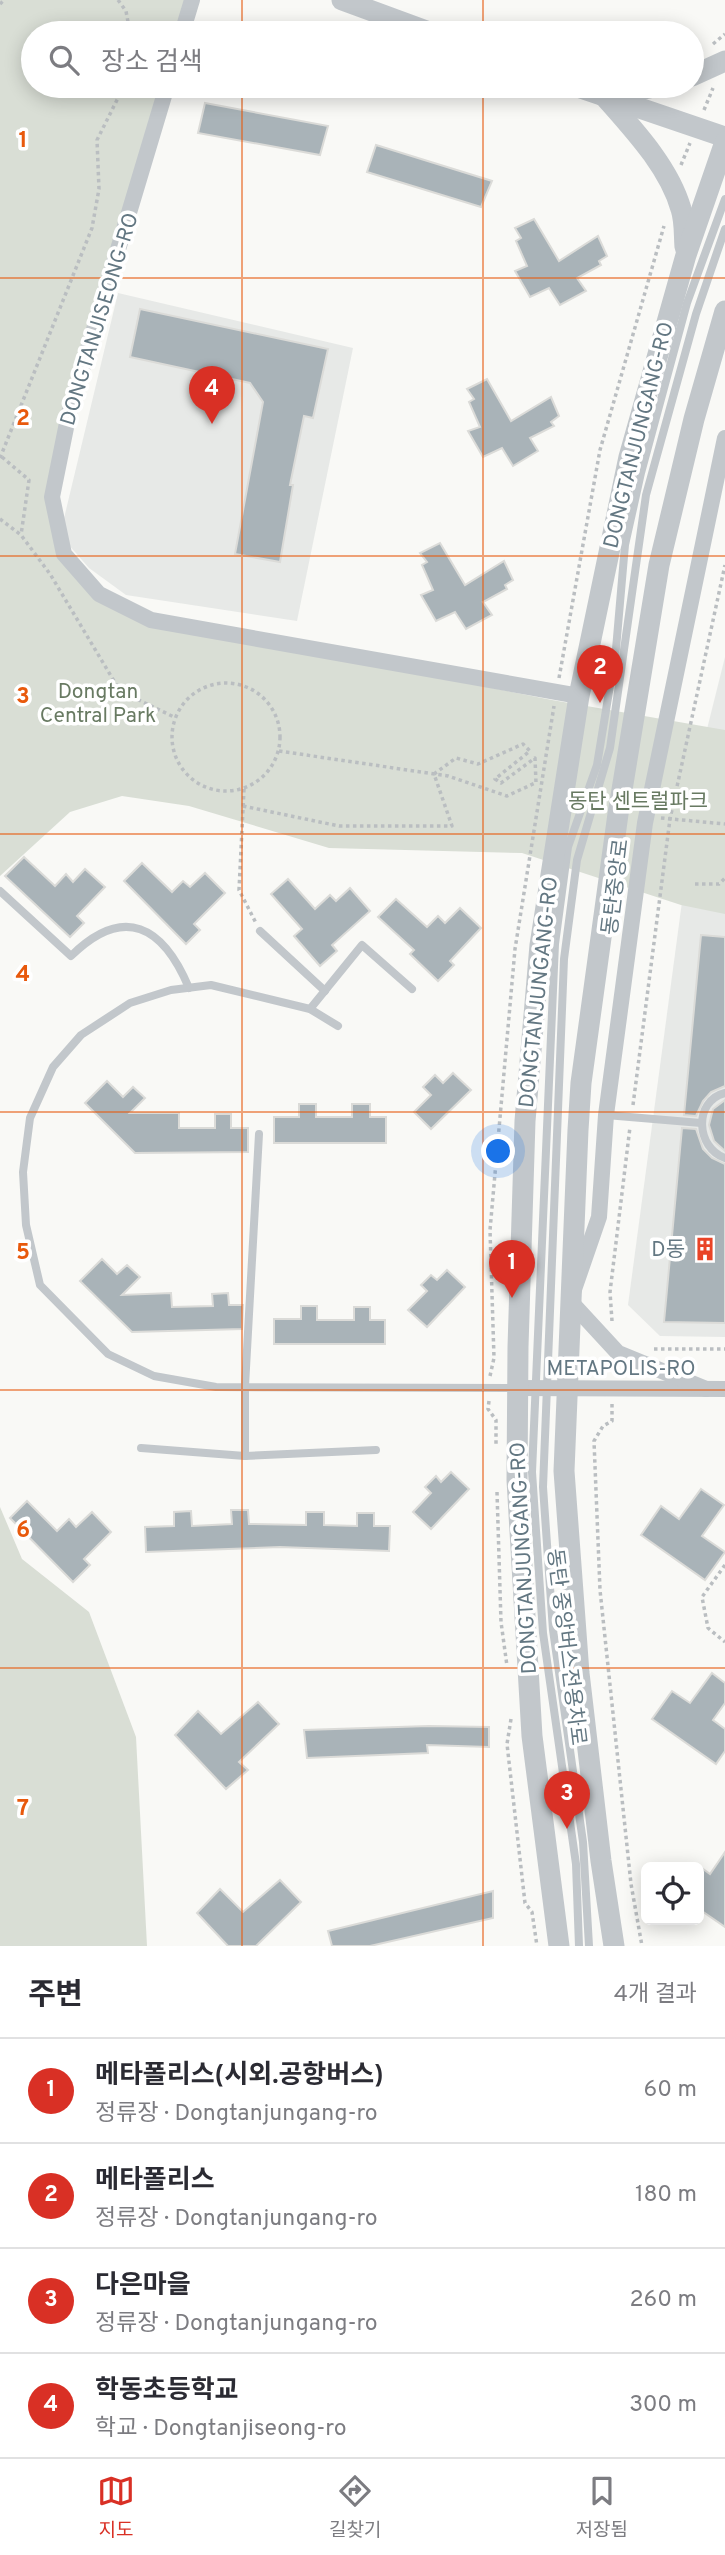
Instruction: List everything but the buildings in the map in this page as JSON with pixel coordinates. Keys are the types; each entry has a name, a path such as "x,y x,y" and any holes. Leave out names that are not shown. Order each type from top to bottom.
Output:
{"street":[{"path":"186,21 192,0"},
{"path":"342,0 399,21"},
{"path":"704,71 725,61"},
{"name":"DONGTANJISEONG-RO","path":"163,98 69,412 52,497 64,554 99,594 151,620 579,696"},
{"path":"606,98 642,140 682,209 686,255"},
{"path":"608,98 725,136"},
{"name":"DONGTANJUNGANG-RO","path":"614,1946 600,1861 571,1591 564,1471 541,1388 525,1121 551,870 579,696 629,457 686,255 725,142"},
{"name":"DONGTANJUNGANG-RO","path":"559,1946 529,1697 517,1480 541,1388 570,1301 581,1083 618,814 659,565 694,419 725,311"},
{"name":"동탄중앙로","path":"570,1301 599,1216 606,1115 645,823 721,468 725,438"},
{"path":"570,1301 618,1353 706,1389"},
{"name":"METAPOLIS-RO","path":"541,1388 725,1389"}],"lane":[{"name":"동탄 중앙버스전용차로","path":"589,1946 583,1842 548,1579 543,1487 541,1388 553,965 568,847 597,765 617,649 625,545 640,473 687,303 725,199"},
{"name":"동탄 중앙버스전용차로","path":"579,1946 576,1864 537,1574 532,1472 541,1388 564,959 577,860 610,748 646,495 696,314 725,229"},
{"path":"0,891 71,956 88,939 110,927 136,927 161,941 177,960 189,988"},
{"path":"260,931 325,991"},
{"path":"310,1009 362,945 412,989"},
{"path":"338,1026 310,1009 211,985 170,990 130,1003 81,1035 53,1067 30,1118 23,1172 26,1225 40,1284 108,1354 154,1376 216,1387 541,1388"},
{"path":"725,1093 717,1095 705,1107 701,1123 705,1142 715,1154 725,1158"},
{"path":"606,1115 701,1123"},
{"path":"245,1456 245,1386 259,1134"},
{"path":"141,1448 245,1456 376,1450"}],"path":[{"path":"0,4 4,0"},
{"path":"118,0 126,11 128,21"},
{"path":"21,535 29,480 1,457 92,228 99,189 97,140 118,98"},
{"path":"0,519 21,535 50,574 120,691 175,718"},
{"path":"614,1326 610,1292 670,819 725,565"},
{"path":"215,684 243,686 266,700 276,715 280,733 279,751 272,767 260,780 244,789 226,792 209,789 193,781 181,768 173,752 171,735 175,718 184,702 198,690 215,684"},
{"path":"279,751 434,774 507,796 536,783 535,758 501,783 495,779 530,751 523,744 478,764 456,758 434,774"},
{"path":"243,806 339,826 452,826 434,774"},
{"path":"244,789 239,890 260,931"},
{"path":"695,884 719,884 725,878"},
{"path":"646,1349 725,1349"},
{"path":"488,1409 496,1420 497,1452"},
{"path":"612,1421 603,1426 594,1441 600,1590 631,1884 642,1946"},
{"path":"497,1490 501,1622 508,1670"},
{"path":"725,1565 705,1592 702,1603 708,1628 725,1642"},
{"path":"511,1718 507,1745 517,1816 514,1829 526,1903 532,1912 537,1946"}],"shaded area":[{"path":"118,293 353,348 297,621 126,595 89,568 60,535"},
{"path":"725,657 725,1337 660,1336 628,1305 703,745"}],"green space":[{"name":"Dongtan Central Park","path":"0,0 192,0 186,21 21,21 21,98 164,98 52,497 64,554 99,594 151,620 552,700 725,730 725,914 681,905 522,853 329,848 189,806 122,796 70,812 0,876"},
{"path":"0,1507 22,1559 89,1612 136,1737 147,1946 0,1946"}],"place":[{"name":"학동초등학교","path":"212,424"},
{"name":"메타폴리스","path":"600,703"},
{"name":"D동","path":"705,1249"},
{"name":"메타폴리스(시외.공항버스)","path":"512,1298"},
{"name":"다은마을","path":"567,1829"}],"park label":[{"name":"동탄 센트럴파크","path":"638,801"}]}
